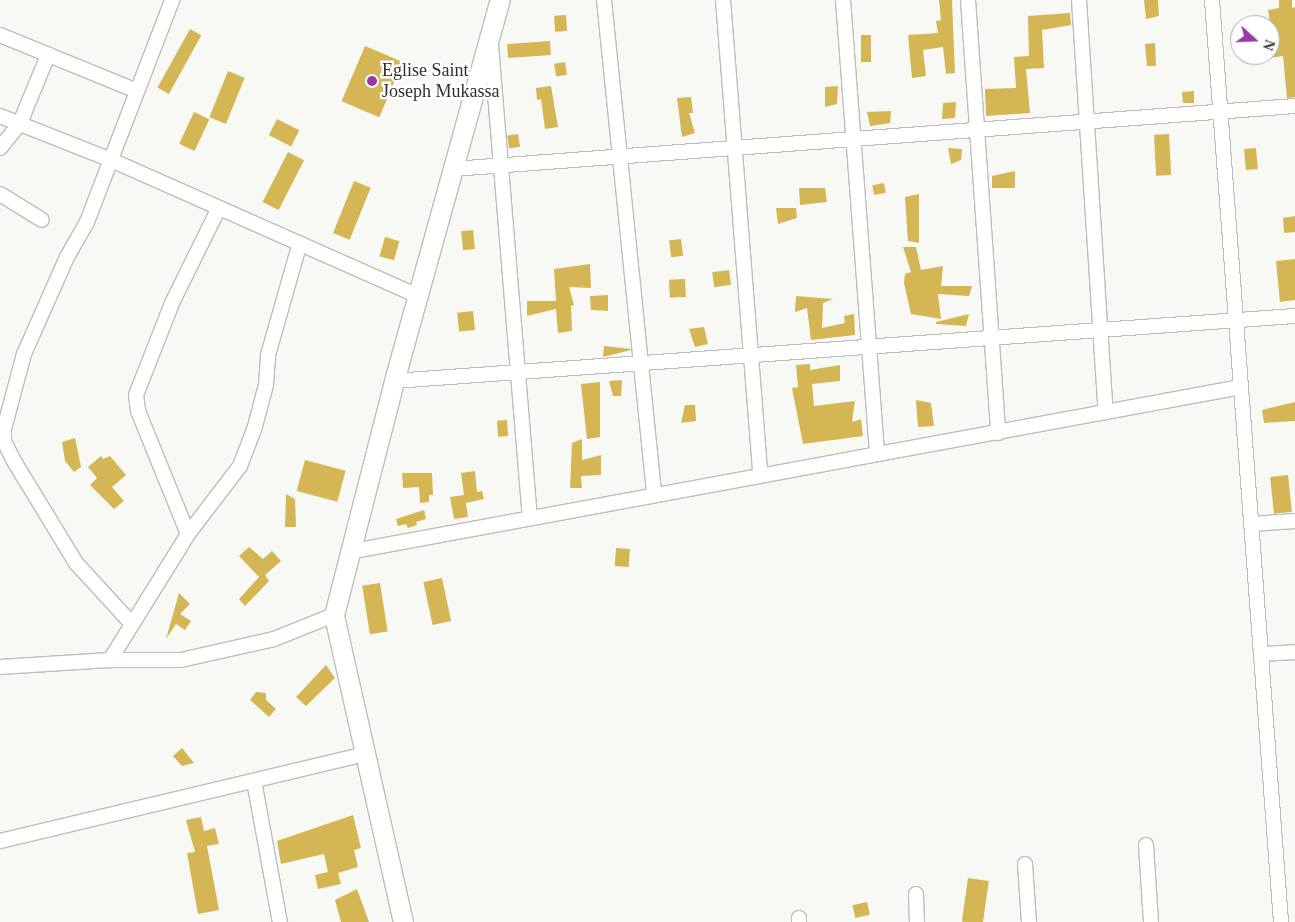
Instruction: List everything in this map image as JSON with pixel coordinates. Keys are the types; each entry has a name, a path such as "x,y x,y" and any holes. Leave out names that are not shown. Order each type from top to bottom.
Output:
{"street":[{"path":"131,623 76,563 2,442 24,354 67,257 87,222 172,0"},
{"path":"403,922 334,615 348,552 394,380 500,0"},
{"path":"604,0 654,494"},
{"path":"723,0 760,475"},
{"path":"843,0 867,347 877,454"},
{"path":"968,0 998,432"},
{"path":"1079,0 1106,412"},
{"path":"1212,0 1281,922"},
{"path":"490,34 530,517"},
{"path":"0,35 137,92"},
{"path":"0,148 20,123 48,55"},
{"path":"453,169 1295,106"},
{"path":"0,116 111,160 418,296"},
{"path":"0,194 42,220"},
{"path":"188,534 138,412 136,394 172,303 219,208"},
{"path":"110,660 131,623 173,563 188,534 244,457 259,412 266,385 268,355 300,243"},
{"path":"394,380 1295,316"},
{"path":"348,552 1241,387"},
{"path":"1251,524 1295,522"},
{"path":"0,668 110,660 181,660 274,639 334,615"},
{"path":"1261,654 1295,652"},
{"path":"0,841 365,754"},
{"path":"254,781 280,922"},
{"path":"1146,845 1151,922"},
{"path":"1025,864 1029,922"},
{"path":"916,894 917,922"}],"building":[{"path":"939,0 952,0 955,73 946,74 943,47 923,50 926,76 912,78 908,35 938,33 936,21 941,20"},
{"path":"1144,0 1158,0 1159,16 1146,19"},
{"path":"1279,0 1292,0 1292,8 1295,7 1295,97 1287,98 1283,56 1280,56 1280,15 1269,15 1268,10 1279,8"},
{"path":"1070,13 1071,25 1042,30 1044,68 1026,69 1030,113 986,116 985,89 1016,88 1014,57 1029,56 1028,16"},
{"path":"566,15 567,31 555,32 554,16"},
{"path":"190,29 201,35 169,94 158,88"},
{"path":"861,35 871,35 871,62 861,62"},
{"path":"550,41 551,55 508,58 507,44"},
{"path":"1155,43 1156,66 1147,66 1145,44"},
{"name":"Eglise Saint Joseph Mukassa","path":"365,46 403,62 379,117 342,101"},
{"path":"565,62 567,75 556,77 554,64"},
{"path":"228,71 245,78 226,124 209,117"},
{"path":"551,86 558,127 545,129 541,99 537,100 536,88"},
{"path":"838,86 837,104 825,107 825,87"},
{"path":"1194,91 1194,103 1183,103 1182,92"},
{"path":"691,97 693,113 689,113 695,133 682,137 677,98"},
{"path":"956,102 955,118 942,119 943,103"},
{"path":"891,111 890,123 870,126 867,112"},
{"path":"194,112 209,119 195,151 179,144"},
{"path":"277,119 299,130 291,146 269,135"},
{"path":"518,134 520,147 509,149 507,136"},
{"path":"1169,134 1171,175 1156,176 1154,135"},
{"path":"948,148 962,149 961,160 951,164"},
{"path":"1256,148 1258,169 1246,170 1244,149"},
{"path":"288,152 304,160 279,210 263,202"},
{"path":"1015,171 1015,188 992,188 992,176"},
{"path":"354,181 371,188 350,240 333,233"},
{"path":"884,183 886,193 874,195 872,185"},
{"path":"799,188 825,188 827,202 800,205"},
{"path":"919,194 919,243 908,241 905,197"},
{"path":"776,208 796,208 797,218 778,224"},
{"path":"1295,216 1295,232 1284,233 1283,218"},
{"path":"473,230 475,249 463,250 461,231"},
{"path":"385,237 399,241 394,260 379,256"},
{"path":"681,239 683,256 671,257 669,240"},
{"path":"903,247 916,247 921,270 943,266 941,286 972,286 969,296 938,294 941,319 911,314 904,283 905,274 911,272"},
{"path":"1295,259 1295,300 1280,302 1276,261"},
{"path":"590,264 591,288 569,287 574,305 571,306 572,331 558,333 556,309 527,316 527,301 556,301 554,269"},
{"path":"729,270 731,285 714,287 712,272"},
{"path":"685,279 686,297 670,298 669,280"},
{"path":"608,295 608,311 591,310 590,296"},
{"path":"796,296 833,299 823,303 822,328 845,323 844,316 854,314 855,335 811,340 807,308 795,312"},
{"path":"473,311 475,330 459,332 457,313"},
{"path":"969,314 966,326 936,324 936,322"},
{"path":"704,327 708,344 695,347 689,329"},
{"path":"604,346 631,349 631,350 603,357"},
{"path":"810,364 810,370 840,365 840,381 812,384 814,406 855,401 852,422 861,419 863,436 803,444 792,388 798,387 796,365"},
{"path":"622,380 621,396 613,396 609,381"},
{"path":"600,382 600,437 587,439 581,384"},
{"path":"916,400 931,403 934,426 918,427"},
{"path":"1295,402 1295,421 1264,423 1262,410"},
{"path":"685,405 695,405 696,421 681,423"},
{"path":"507,420 508,436 498,437 497,421"},
{"path":"75,438 81,467 74,472 65,461 62,442"},
{"path":"582,439 582,460 601,455 601,475 581,476 582,488 570,488 572,443"},
{"path":"101,456 103,459 110,456 126,475 112,487 124,501 114,509 90,485 97,478 88,467"},
{"path":"305,460 346,471 337,502 297,491"},
{"path":"475,471 477,492 482,491 484,499 466,503 468,517 454,519 450,497 464,495 461,473"},
{"path":"402,473 432,473 433,495 429,495 429,502 420,503 419,487 403,488"},
{"path":"1288,475 1292,512 1274,514 1270,477"},
{"path":"286,494 295,499 296,527 285,527"},
{"path":"424,510 426,519 416,522 417,525 408,528 406,524 398,526 396,519"},
{"path":"249,547 263,559 272,551 281,561 265,575 269,581 245,606 239,599 259,577 239,556"},
{"path":"616,548 630,549 629,567 615,566"},
{"path":"442,578 451,621 433,625 423,582"},
{"path":"380,583 388,631 370,634 362,586"},
{"path":"179,593 190,604 180,614 191,621 185,630 176,624 166,639"},
{"path":"326,665 335,678 306,706 296,697"},
{"path":"256,692 266,693 266,700 276,709 269,717 250,700"},
{"path":"182,748 194,763 182,766 173,756"},
{"path":"353,815 361,848 354,850 358,867 338,873 341,884 318,889 315,875 328,872 324,854 281,864 277,841"},
{"path":"201,817 204,831 215,828 219,844 207,846 219,910 198,914 187,853 195,852 186,820"},
{"path":"968,878 989,881 983,922 962,922"},
{"path":"357,889 369,922 341,922 335,900"},
{"path":"867,902 870,915 855,918 852,905"}],"place":[{"name":"Eglise Saint Joseph Mukassa","path":"372,81"}]}
